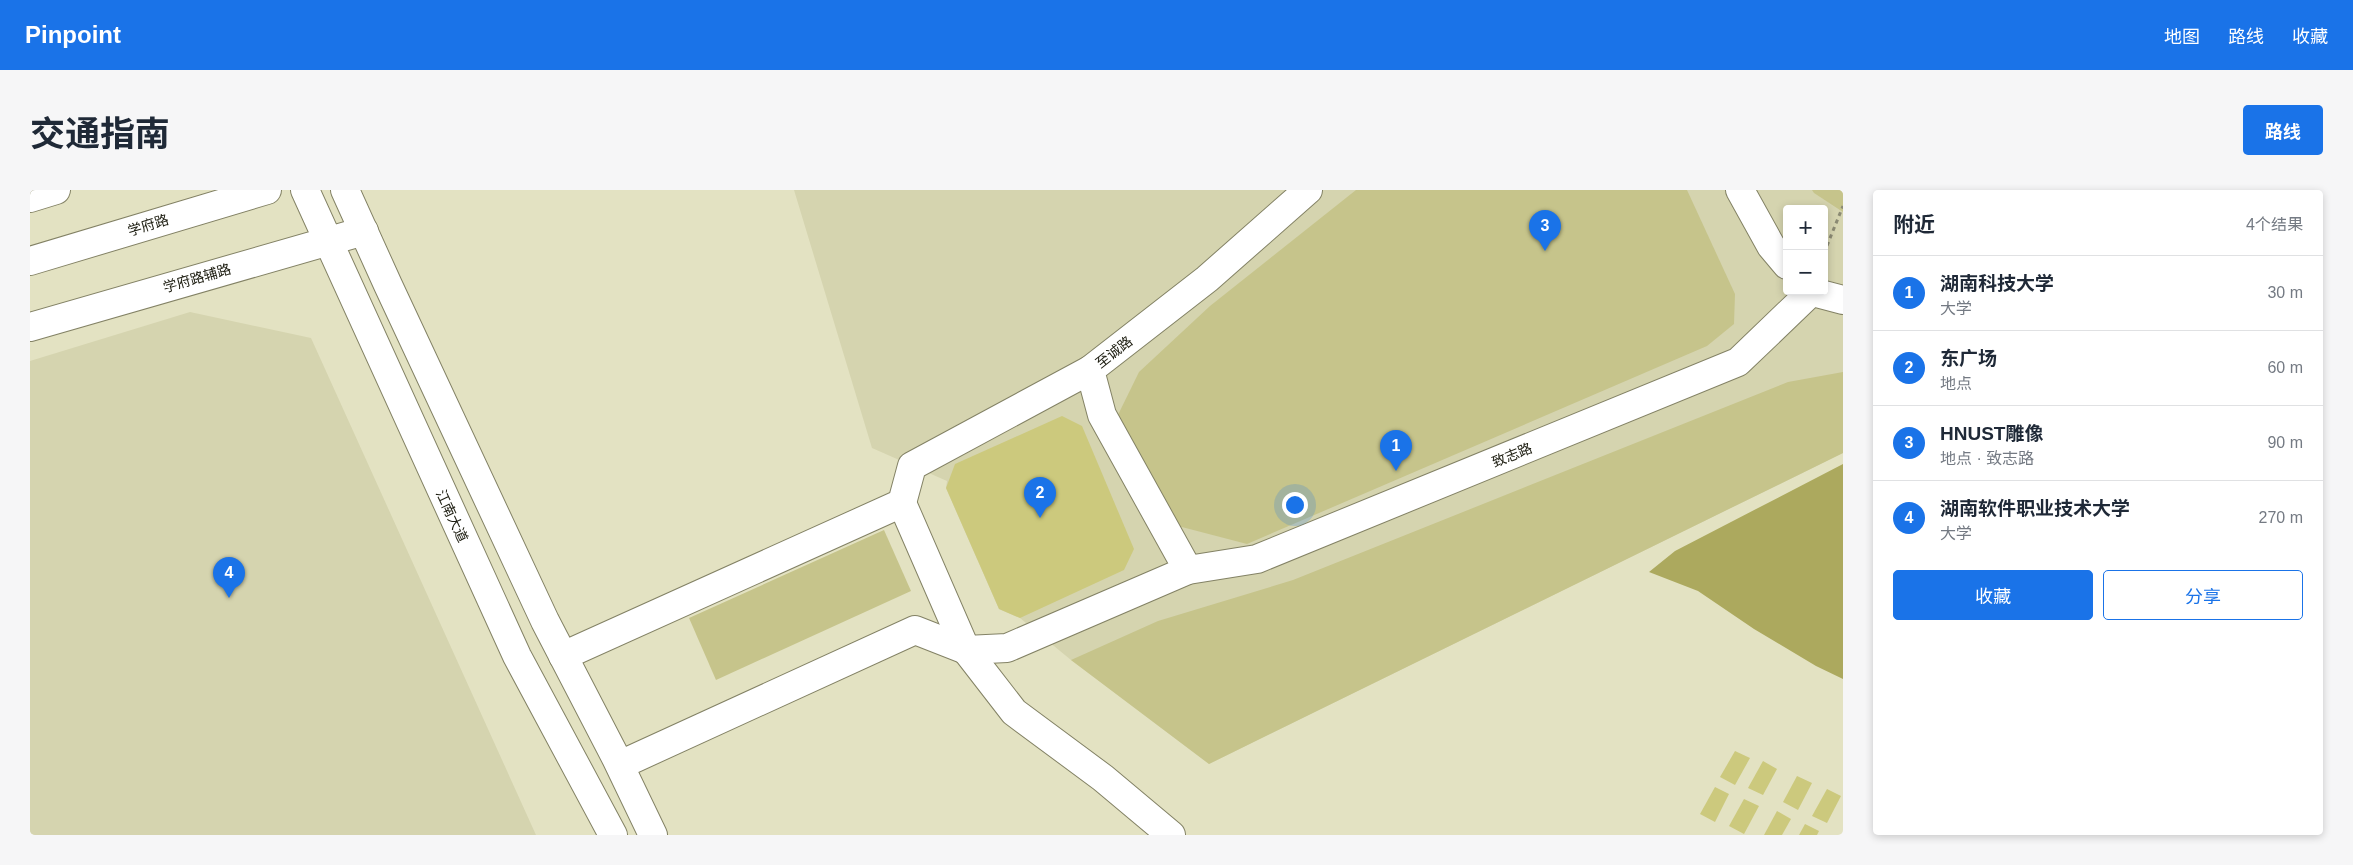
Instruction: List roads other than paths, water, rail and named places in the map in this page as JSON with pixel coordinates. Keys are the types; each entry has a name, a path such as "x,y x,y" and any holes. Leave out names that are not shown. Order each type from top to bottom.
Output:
{"main road":[{"path":"30,198 56,190"},
{"name":"学府路","path":"30,261 267,190"},
{"name":"江南大道","path":"304,190 517,656 613,835"},
{"path":"345,190 563,656 620,765 653,835"},
{"name":"至诚路","path":"1188,570 1102,415 1090,370 1207,279 1308,190"},
{"path":"1740,190 1771,246 1783,260"},
{"name":"学府路辅路","path":"30,327 364,231"},
{"name":"致志路","path":"966,650 1007,648 1188,570 1256,559 1738,362 1807,295"},
{"name":"致志路","path":"1822,295 1843,300"},
{"path":"1090,370 912,466 902,503 966,650 1014,712 1103,778 1171,835"},
{"path":"563,656 902,503"},
{"path":"620,765 914,630 966,650"}],"place":[{"name":"HNUST雕像","path":"1545,251"},
{"name":"湖南科技大学","path":"1396,471"},
{"name":"东广场","path":"1040,518"},
{"name":"湖南软件职业技术大学","path":"229,598"}]}
